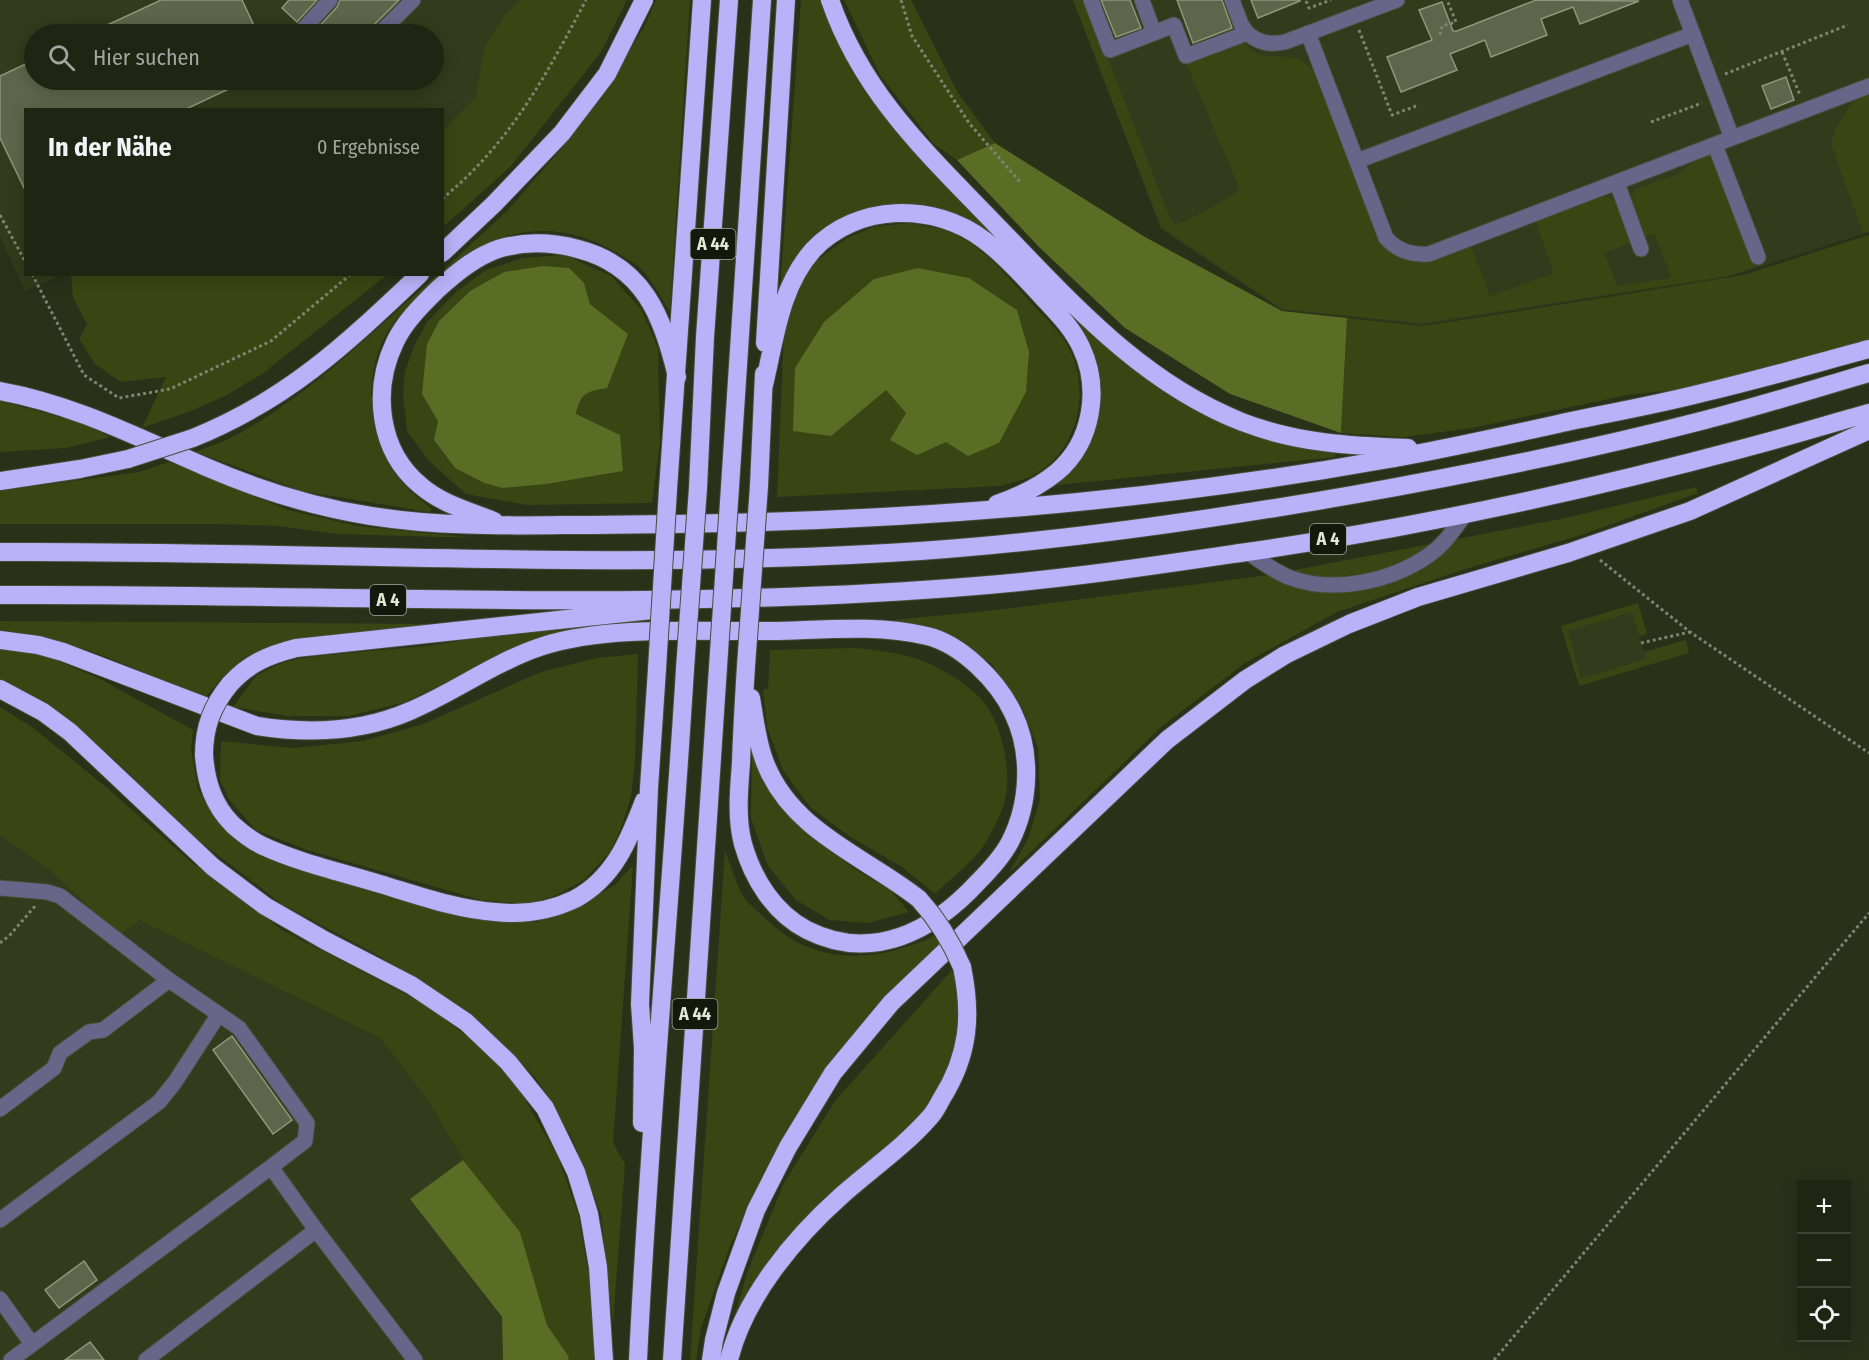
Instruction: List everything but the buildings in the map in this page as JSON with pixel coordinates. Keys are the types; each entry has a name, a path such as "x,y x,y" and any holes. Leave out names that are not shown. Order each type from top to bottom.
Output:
{"highway":[{"path":"444,251 494,204 562,133 607,74 644,0"},
{"path":"643,1259 636,1218 642,1123 643,1048 640,1004 649,788 702,0"},
{"name":"A 44","path":"638,1360 643,1259 676,826 698,488 705,337 729,0"},
{"name":"A 44","path":"672,1360 762,0"},
{"path":"0,640 38,645 63,652 257,726 288,731 318,731 369,724 408,712 515,657 544,646 573,639 625,633 878,630 928,636 963,653 974,662 1004,697 1014,714 1025,753 1026,778 1020,819 1011,840 1002,855 947,913 927,926 898,938 863,944 823,938 792,922 778,910 763,890 753,871 743,842 739,795 746,666 759,486 767,302 786,0"},
{"path":"830,0 838,24 851,50 894,117 1079,310 1119,347 1163,381 1201,403 1241,421 1301,439 1336,445 1442,449"},
{"path":"764,385 783,302 802,265 825,239 860,220 894,213 924,213 967,230 984,240 1004,259 1069,327 1081,347 1089,369 1091,385 1091,402 1086,428 1058,471 1008,500 979,510"},
{"path":"507,526 436,498 420,486 406,472 396,457 383,424 382,382 395,341 420,307 452,276 473,260 497,250 524,243 560,244 602,257 638,283 652,302 670,346 677,377"},
{"path":"0,481 128,459 193,438 249,412 297,382 345,345 418,276"},
{"path":"0,391 31,398 125,430 209,468 266,490 330,509 406,521 507,526 776,522 979,510 1197,487 1302,473 1442,449 1702,393 1869,350"},
{"name":"A 4","path":"0,552 651,560 797,557 1028,542 1204,520 1440,479 1705,420 1869,373"},
{"name":"A 4","path":"0,595 473,601 776,597 921,590 1046,580 1247,552 1466,513 1549,496 1690,462 1869,413"},
{"path":"711,1360 726,1293 756,1210 788,1147 834,1073 891,1003 1167,740 1210,705 1285,655 1349,624 1418,597 1568,553 1690,511 1869,430"},
{"path":"649,788 623,853 615,865 586,892 548,909 512,913 495,912 471,909 407,891 321,866 261,845 234,826 215,802 207,782 204,739 210,716 230,684 242,672 260,660 277,653 306,647 776,597"},
{"path":"729,1360 735,1336 779,1261 841,1196 883,1162 931,1116 954,1080 964,1050 968,1022 968,994 962,967 951,941 937,919 919,899 896,880 831,841 809,823 777,786 762,753 746,666"},
{"path":"0,689 42,712 70,732 213,867 265,906 411,985 466,1022 508,1062 545,1108 576,1172 586,1203 598,1268 604,1360"}],"lane":[{"path":"308,24 330,0"},
{"path":"389,24 413,0"},
{"path":"1091,0 1110,50 1174,25 1186,56 1247,33"},
{"path":"1142,0 1154,33"},
{"path":"1232,0 1247,33 1263,44 1274,44 1308,33 1396,0"},
{"path":"1680,0 1732,138"},
{"path":"1308,33 1386,238 1393,246 1417,255 1429,254 1869,86"},
{"path":"1357,161 1693,34"},
{"path":"1715,145 1758,257"},
{"path":"1617,183 1641,249"},
{"path":"1247,552 1282,575 1299,580 1328,586 1357,582 1392,573 1429,555 1444,542 1466,513"},
{"path":"0,888 47,892 60,896 169,980 239,1028 308,1123 305,1141 11,1360"},
{"path":"0,1109 54,1068 60,1053 89,1032 104,1030 169,980"},
{"path":"0,1220 159,1102 175,1082 219,1014"},
{"path":"272,1167 316,1230 415,1360"},
{"path":"147,1360 316,1230"},
{"path":"0,1299 32,1344"}],"path":[{"path":"444,197 467,179 514,125 546,76 586,0"},
{"path":"901,0 912,36 969,123 1020,182"},
{"path":"1306,1 1309,8 1330,0"},
{"path":"1440,35 1442,26 1456,22 1447,0"},
{"path":"1354,16 1392,116 1416,106"},
{"path":"1651,122 1703,103 1696,86 1848,25"},
{"path":"0,215 24,259"},
{"path":"33,276 84,375 119,398 170,389 271,341 349,276"},
{"path":"1596,557 1690,632 1869,753"},
{"path":"1641,643 1690,632"},
{"path":"0,943 10,935 47,892"},
{"path":"1494,1360 1869,913"}],"shaded area":[{"path":"0,0 564,0 444,172 444,108 24,108 24,276 59,276 25,291 0,237"},
{"path":"521,0 627,0 601,52 511,166 444,226 444,129 476,97 484,48 505,15"},
{"path":"656,0 690,0 670,311 651,281 638,266 603,245 554,231 519,233 502,237 469,253 444,274 444,269 508,210 562,148 603,93 645,26"},
{"path":"801,0 822,0 879,108 1162,389 1334,449 1335,457 1048,486 1096,403 1061,311 933,210 834,225 780,290"},
{"path":"844,0 911,0 958,93 995,143 957,160 934,144 880,75"},
{"path":"1073,0 1869,0 1869,232 1728,277 1423,325 1282,310 1161,229"},
{"path":"1073,0 1085,0 1170,218 1175,224 1185,222 1238,192 1238,185 1186,63 1242,41 1260,55 1296,58 1314,72 1376,234 1386,247 1397,255 1419,260 1471,245 1490,296 1554,273 1535,220 1600,195 1608,197 1619,206 1626,219 1633,242 1604,253 1617,286 1671,278 1655,234 1643,237 1630,198 1636,189 1678,174 1704,154 1709,153 1716,159 1758,266 1728,276 1422,323 1282,309 1161,227"},
{"path":"1869,91 1869,231 1863,233 1831,144 1837,126 1855,98"},
{"path":"908,223 945,230 966,240 993,262 1062,337 1074,360 1079,379 1079,399 1070,436 1060,453 1047,466 1030,477 1000,486 777,497 784,330 788,307 814,263 847,238 873,227","holes":["918,268 969,278 1017,310 906,413 886,390"]},
{"path":"1869,235 1869,343 1683,389 1627,395 1472,428 1404,437 1341,433 1347,318 1423,326 1602,298 1743,275"},
{"path":"564,255 611,276 641,309 658,348 660,442 652,503 527,505 466,494 429,461 407,431 403,395 405,371 415,344 427,322 456,292 486,270 523,258","holes":["504,272 584,283 590,304 628,334 579,402 576,415 620,435 502,488 484,483 455,468 435,441 438,421 439,321 470,291"]},
{"path":"71,276 386,276 262,374 225,396 142,428 166,377 121,382 95,364 79,339 87,325 73,297"},
{"path":"436,276 442,276 409,306 387,333 377,357 371,393 375,430 381,448 399,479 432,509 429,512 302,491 196,452 228,439 265,418 317,380"},
{"path":"0,401 79,422 110,437 66,448 0,452"},
{"path":"169,462 288,510 357,526 476,538 336,534 279,526 220,524 0,524 0,491 139,472"},
{"path":"1696,487 1698,493 1584,534 1462,570 1337,612 1245,663 1161,727 1009,873 1028,839 1040,800 1038,748 1022,707 991,663 952,639 893,620 997,610 1269,575 1561,519"},
{"path":"1638,603 1647,634 1639,636 1632,612 1568,631 1581,678 1646,659 1644,652 1686,640 1689,653 1579,686 1561,626"},
{"path":"1632,612 1646,659 1581,678 1567,631"},
{"path":"0,621 449,624 289,641 246,656 222,677 205,698 80,647 0,630"},
{"path":"607,627 463,674 405,702 349,716 287,716 233,707 256,676 277,665 297,659 427,646 547,628"},
{"path":"0,648 47,656 100,679 193,730 191,750 198,789 214,817 248,849 293,866 470,917 538,922 577,908 615,885 633,865 613,1143 625,1164 613,1323 601,1214 572,1138 536,1078 469,1012 383,958 282,904 189,833 113,758 49,704 0,681"},
{"path":"856,648 904,655 945,672 964,684 981,699 999,731 1007,771 1006,795 1000,814 980,851 935,894 902,867 849,836 810,807 783,770 767,727 763,689 768,689 770,650"},
{"path":"638,654 635,761 631,797 620,831 609,853 584,880 556,895 529,904 481,900 307,850 256,830 230,801 220,780 221,741 293,748 363,741 423,724 541,672 597,658"},
{"path":"0,707 32,727 106,787 191,862 282,930 428,1006 483,1049 520,1091 558,1157 578,1214 591,1287 595,1360 568,1360 569,1357 547,1325 520,1232 463,1160 428,1101 380,1038 139,920 119,935 51,871 0,835"},
{"path":"752,751 770,792 797,825 853,868 890,890 909,912 868,923 830,920 796,900 768,866 751,818"},
{"path":"0,835 51,870 139,920 380,1038 428,1101 463,1160 411,1199 502,1318 503,1360 0,1360"},
{"path":"725,851 738,887 746,900 783,933 803,945 824,952 867,955 912,945 935,936 941,946 848,1042 809,1093 765,1169 730,1246 701,1328 696,1360 690,1360"},
{"path":"952,970 959,999 959,1027 955,1059 940,1092 907,1133 821,1203 730,1332 747,1273 784,1183 835,1101"}],"green space":[{"path":"995,143 1145,237 1282,311 1347,318 1341,433 1230,394 1125,328 1039,247 957,160"},
{"path":"543,266 569,268 584,283 590,304 628,334 607,388 582,397 576,414 620,435 623,471 546,484 502,488 484,483 455,468 434,440 438,421 422,394 427,344 439,321 470,291 504,272"},
{"path":"918,268 969,278 1017,310 1029,352 1026,392 999,443 968,456 946,442 917,455 890,440 906,413 886,390 831,436 793,431 795,368 824,322 874,279"},
{"path":"463,1160 520,1232 547,1325 569,1357 568,1360 503,1360 502,1317 410,1199"}]}
